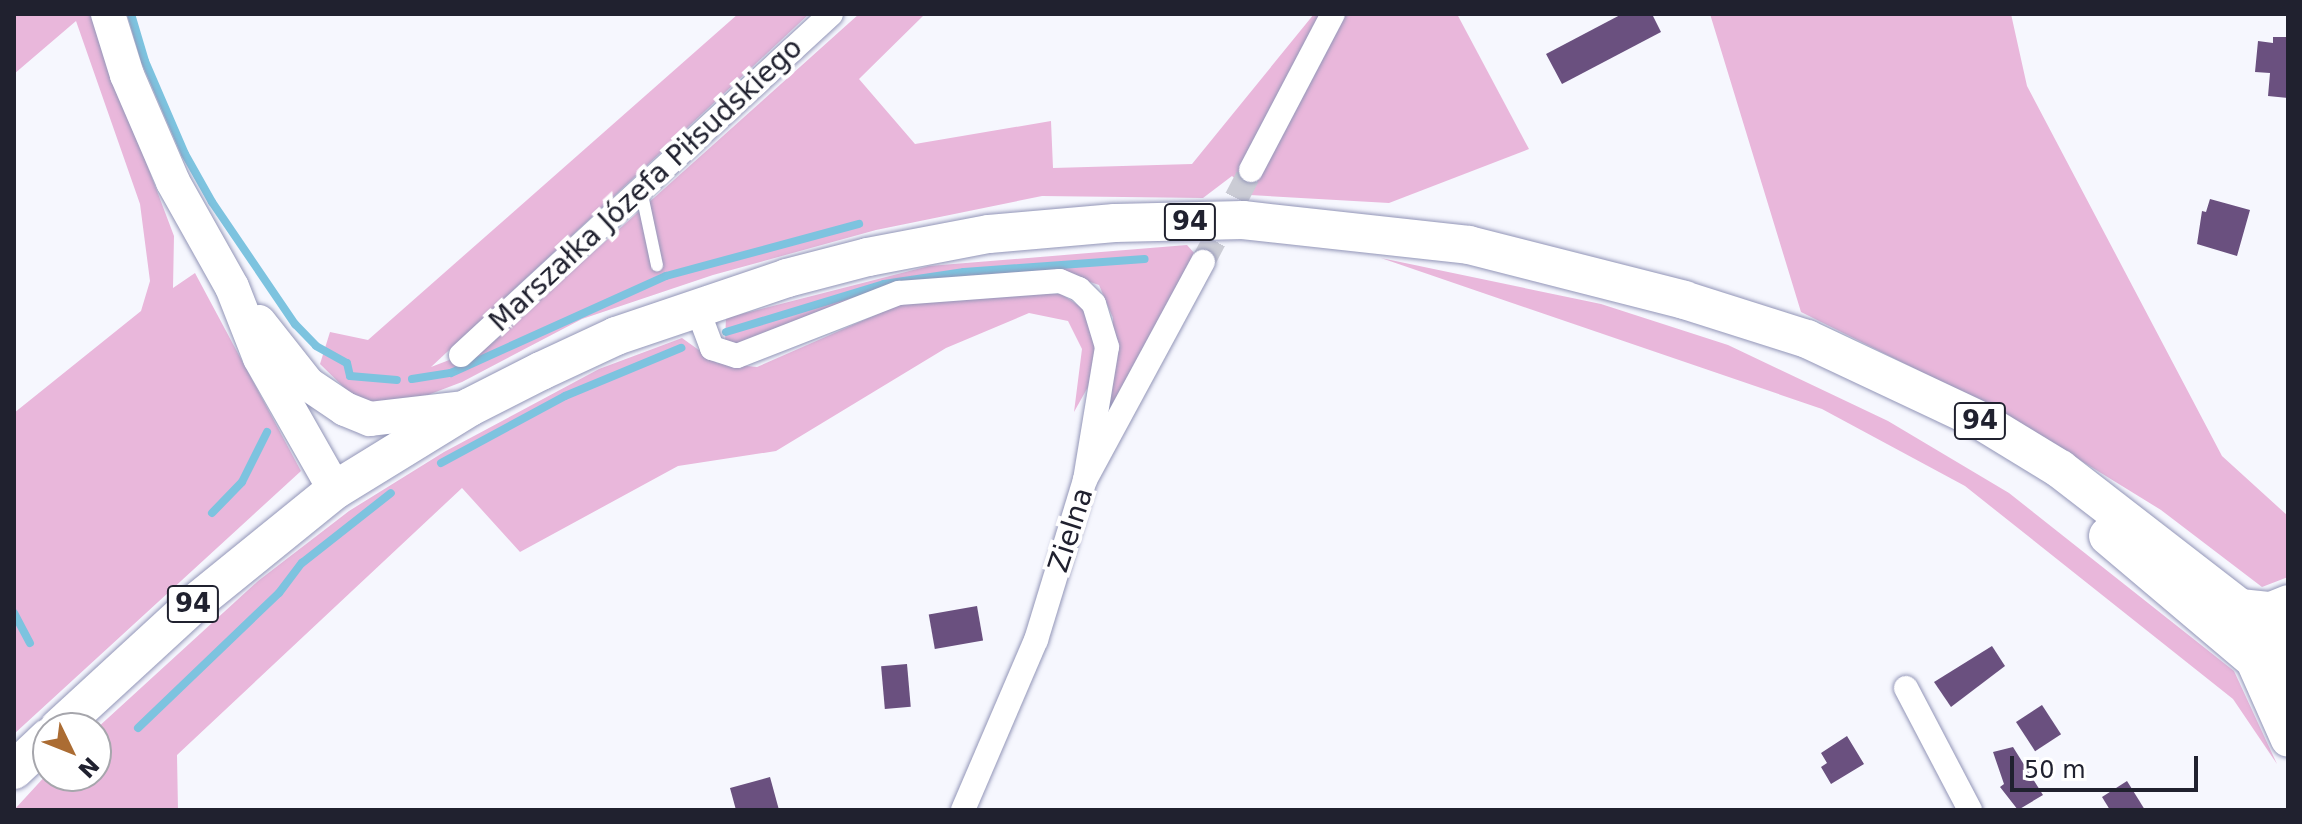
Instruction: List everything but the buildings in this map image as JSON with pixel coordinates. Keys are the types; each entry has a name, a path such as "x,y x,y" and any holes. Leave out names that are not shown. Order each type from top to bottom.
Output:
{"main road":[{"path":"108,14 127,75 173,182 232,287 260,358 335,490"},
{"name":"94","path":"76,712 194,604 335,490 470,407 616,336 855,260 989,234 1115,223 1243,220 1469,245 1684,300 1807,339 1983,422 2060,469 2288,645"},
{"path":"232,287 308,384 336,405 370,419 470,407"},
{"name":"94","path":"1684,300 1987,452 2091,523 2247,650 2288,688"},
{"path":"2240,606 2271,609 2288,602"},
{"path":"2247,650 2288,740"},
{"path":"14,770 32,753"}],"street":[{"name":"Marszałka Józefa Piłsudskiego","path":"461,355 831,14"},
{"path":"1251,170 1333,14"},
{"name":"Zielna","path":"963,810 1036,640 1085,480 1203,262"},
{"path":"697,308 712,348 737,356 899,293 1060,281 1079,289 1094,304 1107,347 1085,480"},
{"path":"1906,688 1970,810"}],"lane":[{"path":"641,187 657,265"}],"shaded area":[{"path":"14,14 90,14 174,236 173,288 195,273 301,471 38,712 32,712 32,718 14,734 14,413 141,311 150,281 140,204 76,21 14,74"},
{"path":"738,14 809,14 431,367 491,344 859,14 925,14 859,79 915,144 1051,121 1053,168 1192,164 1314,14 1326,14 1239,182 1232,176 1203,198 1042,196 876,230 713,275 582,319 462,382 399,406 361,404 320,364 330,332 368,340"},
{"path":"1342,14 1457,14 1529,149 1389,203 1250,195"},
{"path":"1710,14 2011,14 2027,86 2222,456 2288,516 2288,577 2262,587 2161,510 2002,412 1801,312"},
{"path":"1187,245 1196,255 1102,430 1113,368 1113,318 1099,285 1063,273 930,280 745,345 725,341 726,318 929,266"},
{"path":"1381,258 1601,304 1728,345 1888,421 2009,493 2234,671 2277,764 2233,699 1965,486 1822,409"},
{"path":"980,292 1061,294 1084,309 1096,337 1093,378 1074,412 1082,349 1068,321 1029,313 946,348 776,451 678,466 520,552 462,488 177,755 178,810 14,810 32,790 112,792 112,714 258,581 349,511 444,452 599,369 682,338 717,363 757,367 912,299"}],"waterway":[{"path":"131,14 145,61 185,154 212,202 295,324 316,346 347,363 350,376 397,380"},
{"path":"412,379 451,373 666,276 859,224"},
{"path":"726,332 884,284 964,272 1145,259"},
{"path":"441,463 565,396 681,348"},
{"path":"212,513 242,482 267,432"},
{"path":"138,728 279,593 302,563 391,493"},
{"path":"14,613 30,643"}],"tunnel":[{"path":"1203,262 1251,170"}]}
